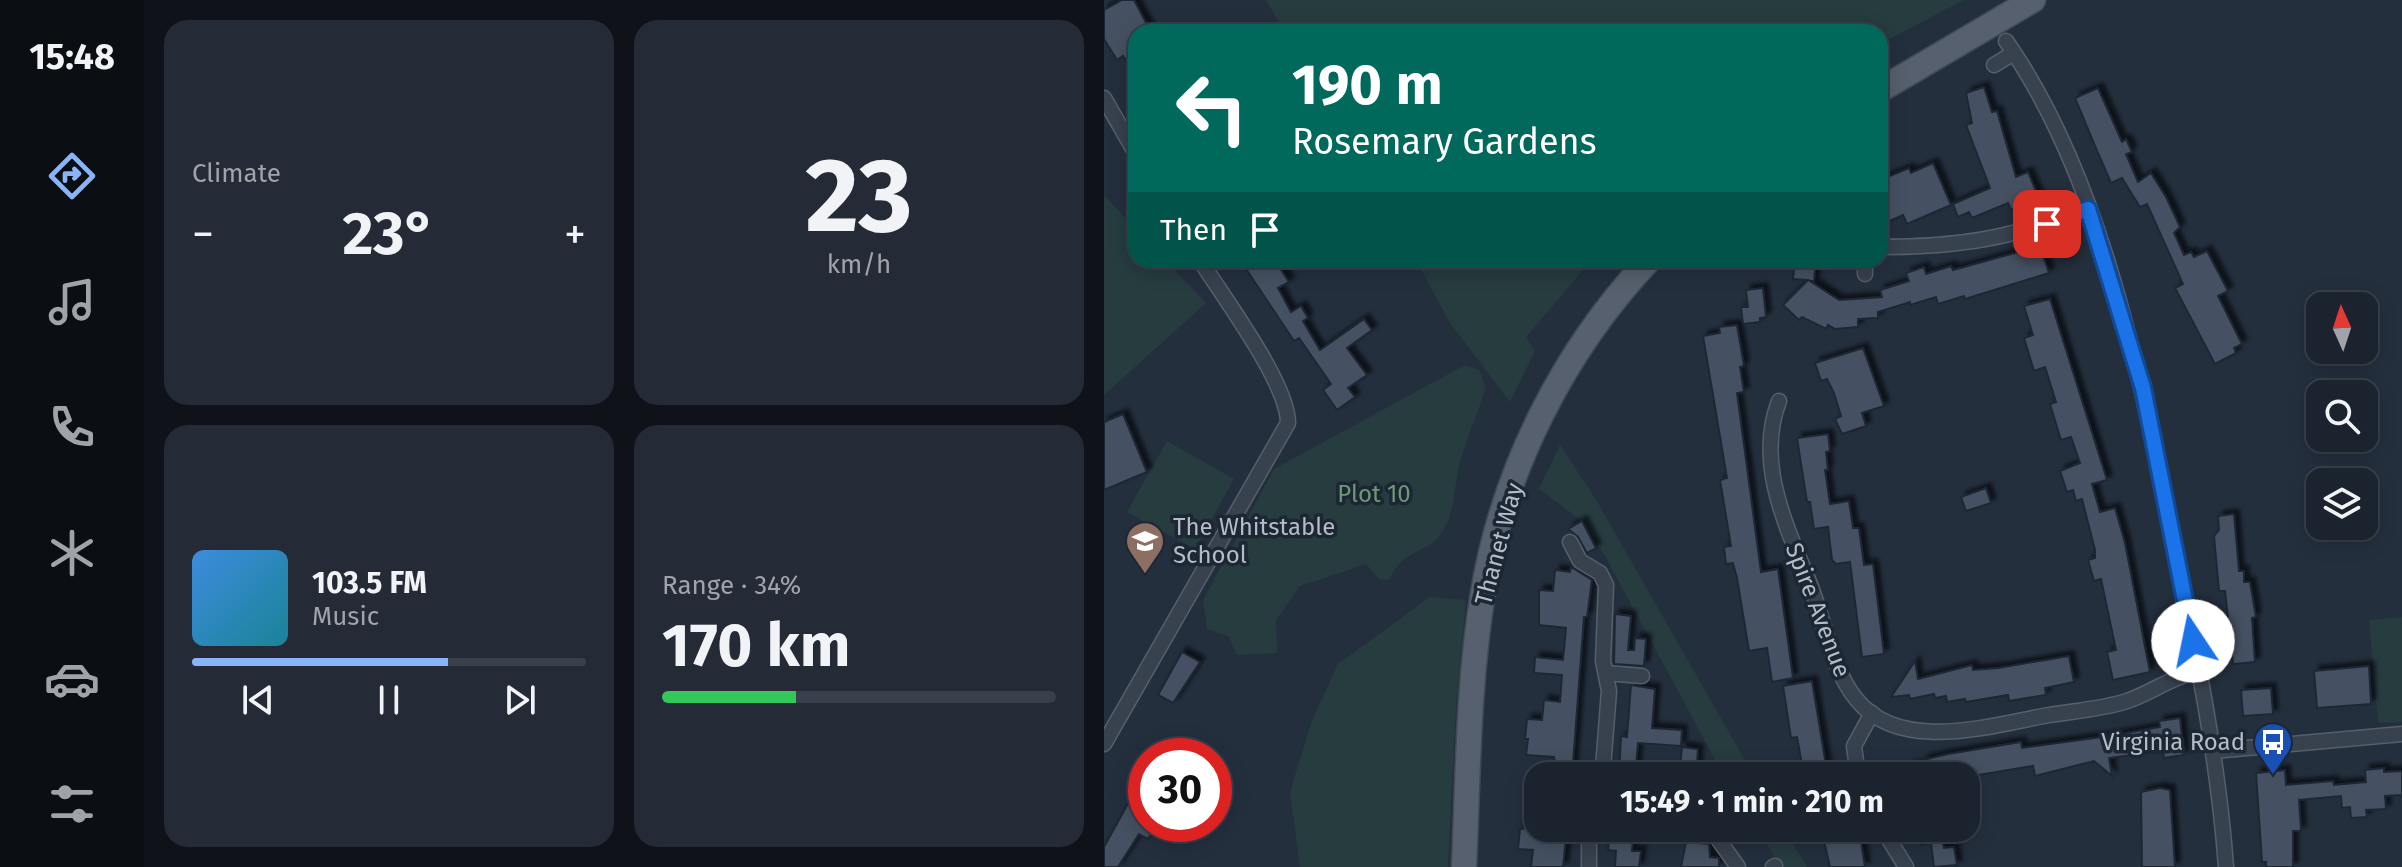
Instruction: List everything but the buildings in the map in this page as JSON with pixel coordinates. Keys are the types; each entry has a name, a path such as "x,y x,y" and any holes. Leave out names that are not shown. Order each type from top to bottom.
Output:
{"main road":[{"path":"1888,85 2033,0"},
{"name":"Thanet Way","path":"1464,867 1475,650 1490,556 1523,458 1562,378 1610,302 1642,268"}],"street":[{"path":"1994,65 2010,47 2051,117 2088,209 2143,388 2214,751 2226,867"},
{"path":"1104,98 1128,140"},
{"path":"1888,247 1977,243 2023,232 2088,209"},
{"path":"1104,744 1288,423 1288,407 1205,268"},
{"name":"Spire Avenue","path":"1779,401 1769,442 1783,520 1818,603 1845,682 1857,700 1872,713 1917,729 1963,730 2123,703 2154,691 2180,674 2199,671"},
{"path":"1570,542 1580,561 1600,573 1606,585 1606,673 1609,691 1603,762"},
{"path":"1606,673 1642,676"},
{"path":"1856,762 1854,746 1872,713"},
{"path":"2214,751 2402,734"},
{"path":"1589,842 1589,867"},
{"path":"1720,842 1738,867"},
{"path":"1891,842 1906,867"}],"green space":[{"path":"1266,0 1964,0 1888,40 1888,24 1280,24"},
{"path":"1104,195 1128,220 1128,268 1173,268 1206,303 1104,395"},
{"path":"1420,268 1585,268 1526,337 1535,351 1510,402 1450,323"},
{"name":"Plot 10","path":"1465,365 1479,370 1486,387 1461,458 1450,514 1437,539 1409,556 1395,569 1389,580 1379,579 1366,564 1300,586 1276,620 1277,653 1237,655 1229,637 1207,629 1203,600 1274,469"},
{"path":"1167,441 1234,479 1195,549 1127,512"},
{"path":"1560,445 1598,503 1746,762 1716,762 1605,556 1582,521 1539,489"},
{"path":"1430,597 1466,600 1456,707 1448,867 1300,867 1290,792 1311,723 1338,664"},
{"path":"2402,617 2402,722 2378,723 2369,620"},
{"path":"1766,842 1792,842 1807,867 1781,867"}],"place":[{"name":"The Whitstable School","path":"1145,575"},
{"name":"Virginia Road","path":"2273,776"}],"route":[{"path":"2047,224 2088,209 2143,388 2193,641"}]}
